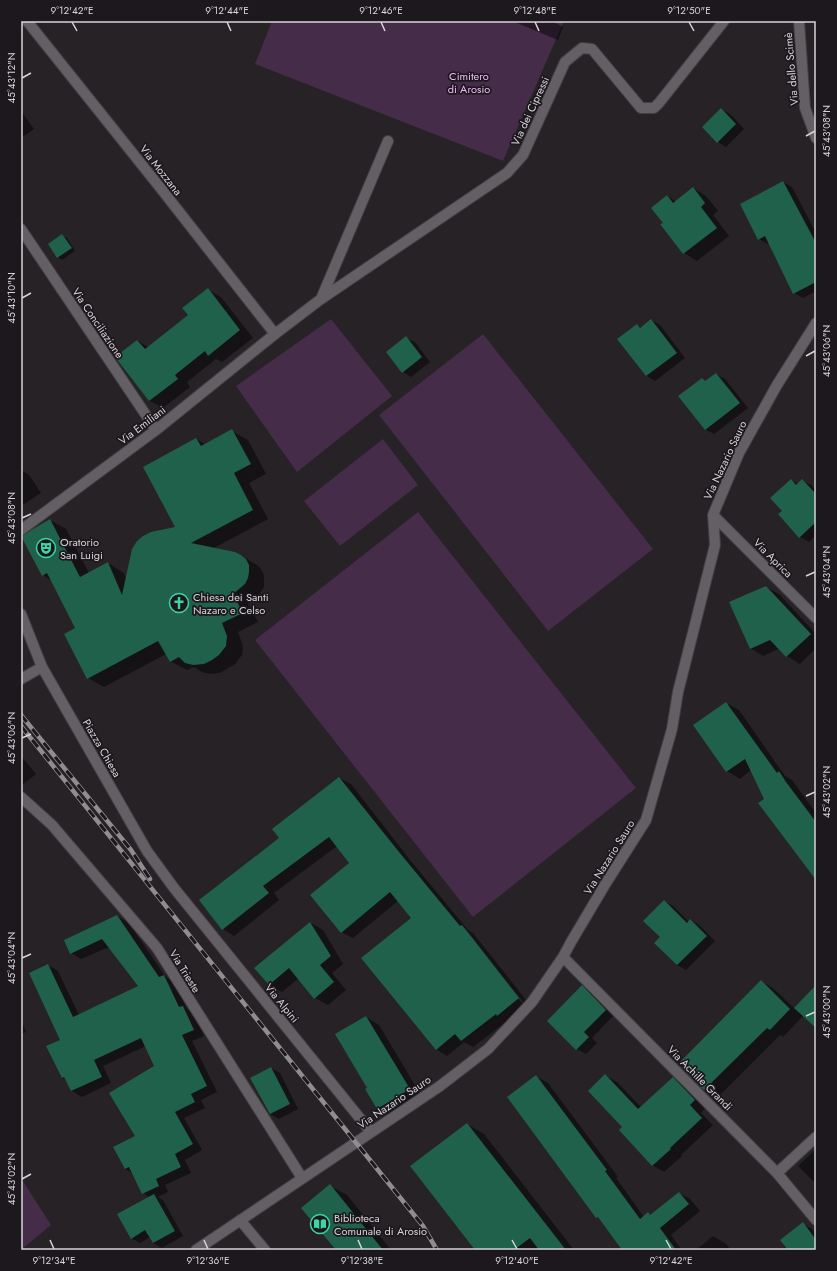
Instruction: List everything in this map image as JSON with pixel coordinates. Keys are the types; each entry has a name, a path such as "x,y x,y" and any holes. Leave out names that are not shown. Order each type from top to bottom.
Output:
{"street":[{"name":"Via Mozzana","path":"27,21 275,334"},
{"name":"Via dei Cipressi","path":"275,334 321,300 507,173 522,155 565,62 582,48 592,49 641,108 654,108 724,21"},
{"name":"Via dello Scimè","path":"799,21 805,108 816,138"},
{"path":"321,300 388,141"},
{"name":"Via Conciliazione","path":"21,229 156,430"},
{"name":"Via Nazario Sauro","path":"196,1250 440,1086 488,1050 532,1002 563,957 606,883 646,820 672,729 678,692 715,545 713,515 739,453 777,384 816,323"},
{"name":"Via Emiliani","path":"21,530 156,430 275,334"},
{"name":"Via Aprica","path":"713,515 816,618"},
{"name":"Piazza Chiesa","path":"21,614 42,667 147,851 174,888"},
{"path":"21,679 42,667"},
{"name":"Via Trieste","path":"21,797 52,825 157,948 302,1178"},
{"name":"Via Alpini","path":"174,888 371,1132"},
{"name":"Via Achille Grandi","path":"563,957 777,1172 816,1220"},
{"path":"777,1172 816,1137"},
{"path":"240,1220 265,1250"}],"green space":[{"name":"Cimitero di Arosio","path":"272,21 564,21 503,161 255,64"},
{"path":"331,319 392,396 297,472 236,386"},
{"path":"483,334 653,549 548,631 379,415"},
{"path":"383,439 418,485 340,546 304,501"},
{"path":"418,512 636,788 473,917 255,640"},
{"path":"21,1178 51,1225 21,1250"}],"building":[{"path":"721,108 736,124 717,143 702,127"},
{"path":"783,181 816,243 816,282 793,294 765,236 758,240 740,204"},
{"path":"693,187 705,203 701,207 717,228 683,254 660,224 663,223 651,208 667,195 673,203"},
{"path":"62,234 72,248 57,258 48,244"},
{"path":"208,288 240,330 208,356 205,351 175,375 178,379 149,401 115,357 137,340 145,349 188,315 182,308"},
{"path":"651,319 677,353 646,376 617,339 637,324 640,328"},
{"path":"406,336 422,357 402,373 386,352"},
{"path":"716,373 740,403 705,430 678,396 702,378 705,381"},
{"path":"232,429 251,464 234,473 253,510 191,543 235,552 246,559 249,565 248,578 245,584 233,594 243,613 222,623 227,636 226,646 219,655 212,660 204,664 193,665 185,663 179,657 170,662 158,641 87,679 64,634 75,628 47,573 42,576 21,536 50,519 80,577 108,562 122,595 132,549 137,541 151,532 175,527 143,467 196,438 201,446"},
{"path":"791,479 796,485 802,479 816,494 816,522 799,538 778,514 782,511 770,498"},
{"path":"766,586 811,634 786,657 770,640 750,649 729,602"},
{"path":"726,702 777,773 779,771 816,822 816,880 758,803 764,799 745,759 726,772 693,725"},
{"path":"339,777 460,926 462,925 519,998 497,1016 496,1014 461,1041 455,1034 436,1050 361,958 411,918 390,892 341,933 310,895 349,863 329,837 263,886 269,893 222,930 199,900 279,838 272,829"},
{"path":"664,900 687,923 690,919 707,936 677,965 654,943 660,937 643,921"},
{"path":"117,915 159,977 164,975 179,1007 183,1006 194,1030 182,1035 207,1086 191,1094 195,1102 175,1112 193,1144 175,1154 181,1167 156,1179 159,1186 142,1194 129,1167 125,1169 113,1147 135,1136 109,1093 154,1066 141,1038 94,1060 102,1077 71,1091 64,1077 62,1078 46,1046 60,1040 29,973 48,964 73,1017 138,986 102,939 70,954 64,940"},
{"path":"310,922 331,956 320,965 334,982 314,999 289,968 269,985 254,968"},
{"path":"761,980 790,1009 770,1030 767,1028 704,1090 682,1068 684,1066 680,1062"},
{"path":"582,985 606,1010 584,1032 589,1037 576,1050 547,1021"},
{"path":"816,985 816,1028 794,1008"},
{"path":"366,1016 410,1089 377,1109 365,1089 367,1088 335,1034"},
{"path":"271,1067 290,1104 270,1114 250,1078"},
{"path":"605,1074 638,1109 673,1077 695,1100 690,1105 702,1118 652,1166 619,1130 622,1127 588,1091"},
{"path":"536,1075 607,1170 605,1171 640,1219 648,1212 650,1215 679,1192 689,1204 660,1228 676,1250 622,1250 598,1217 596,1218 507,1097"},
{"path":"467,1123 566,1250 539,1250 530,1238 514,1250 475,1250 410,1166"},
{"path":"330,1184 383,1250 336,1250 301,1208"},
{"path":"154,1194 175,1231 153,1243 145,1230 131,1239 117,1214"},
{"path":"803,1222 816,1240 816,1250 788,1250 780,1240"}],"railway":[{"path":"21,715 131,850 150,879"},
{"path":"21,726 423,1226 437,1250"}],"place":[{"name":"Oratorio San Luigi","path":"46,548"},
{"name":"Chiesa dei Santi Nazaro e Celso","path":"179,603"},
{"name":"Biblioteca Comunale di Arosio","path":"320,1224"}]}
